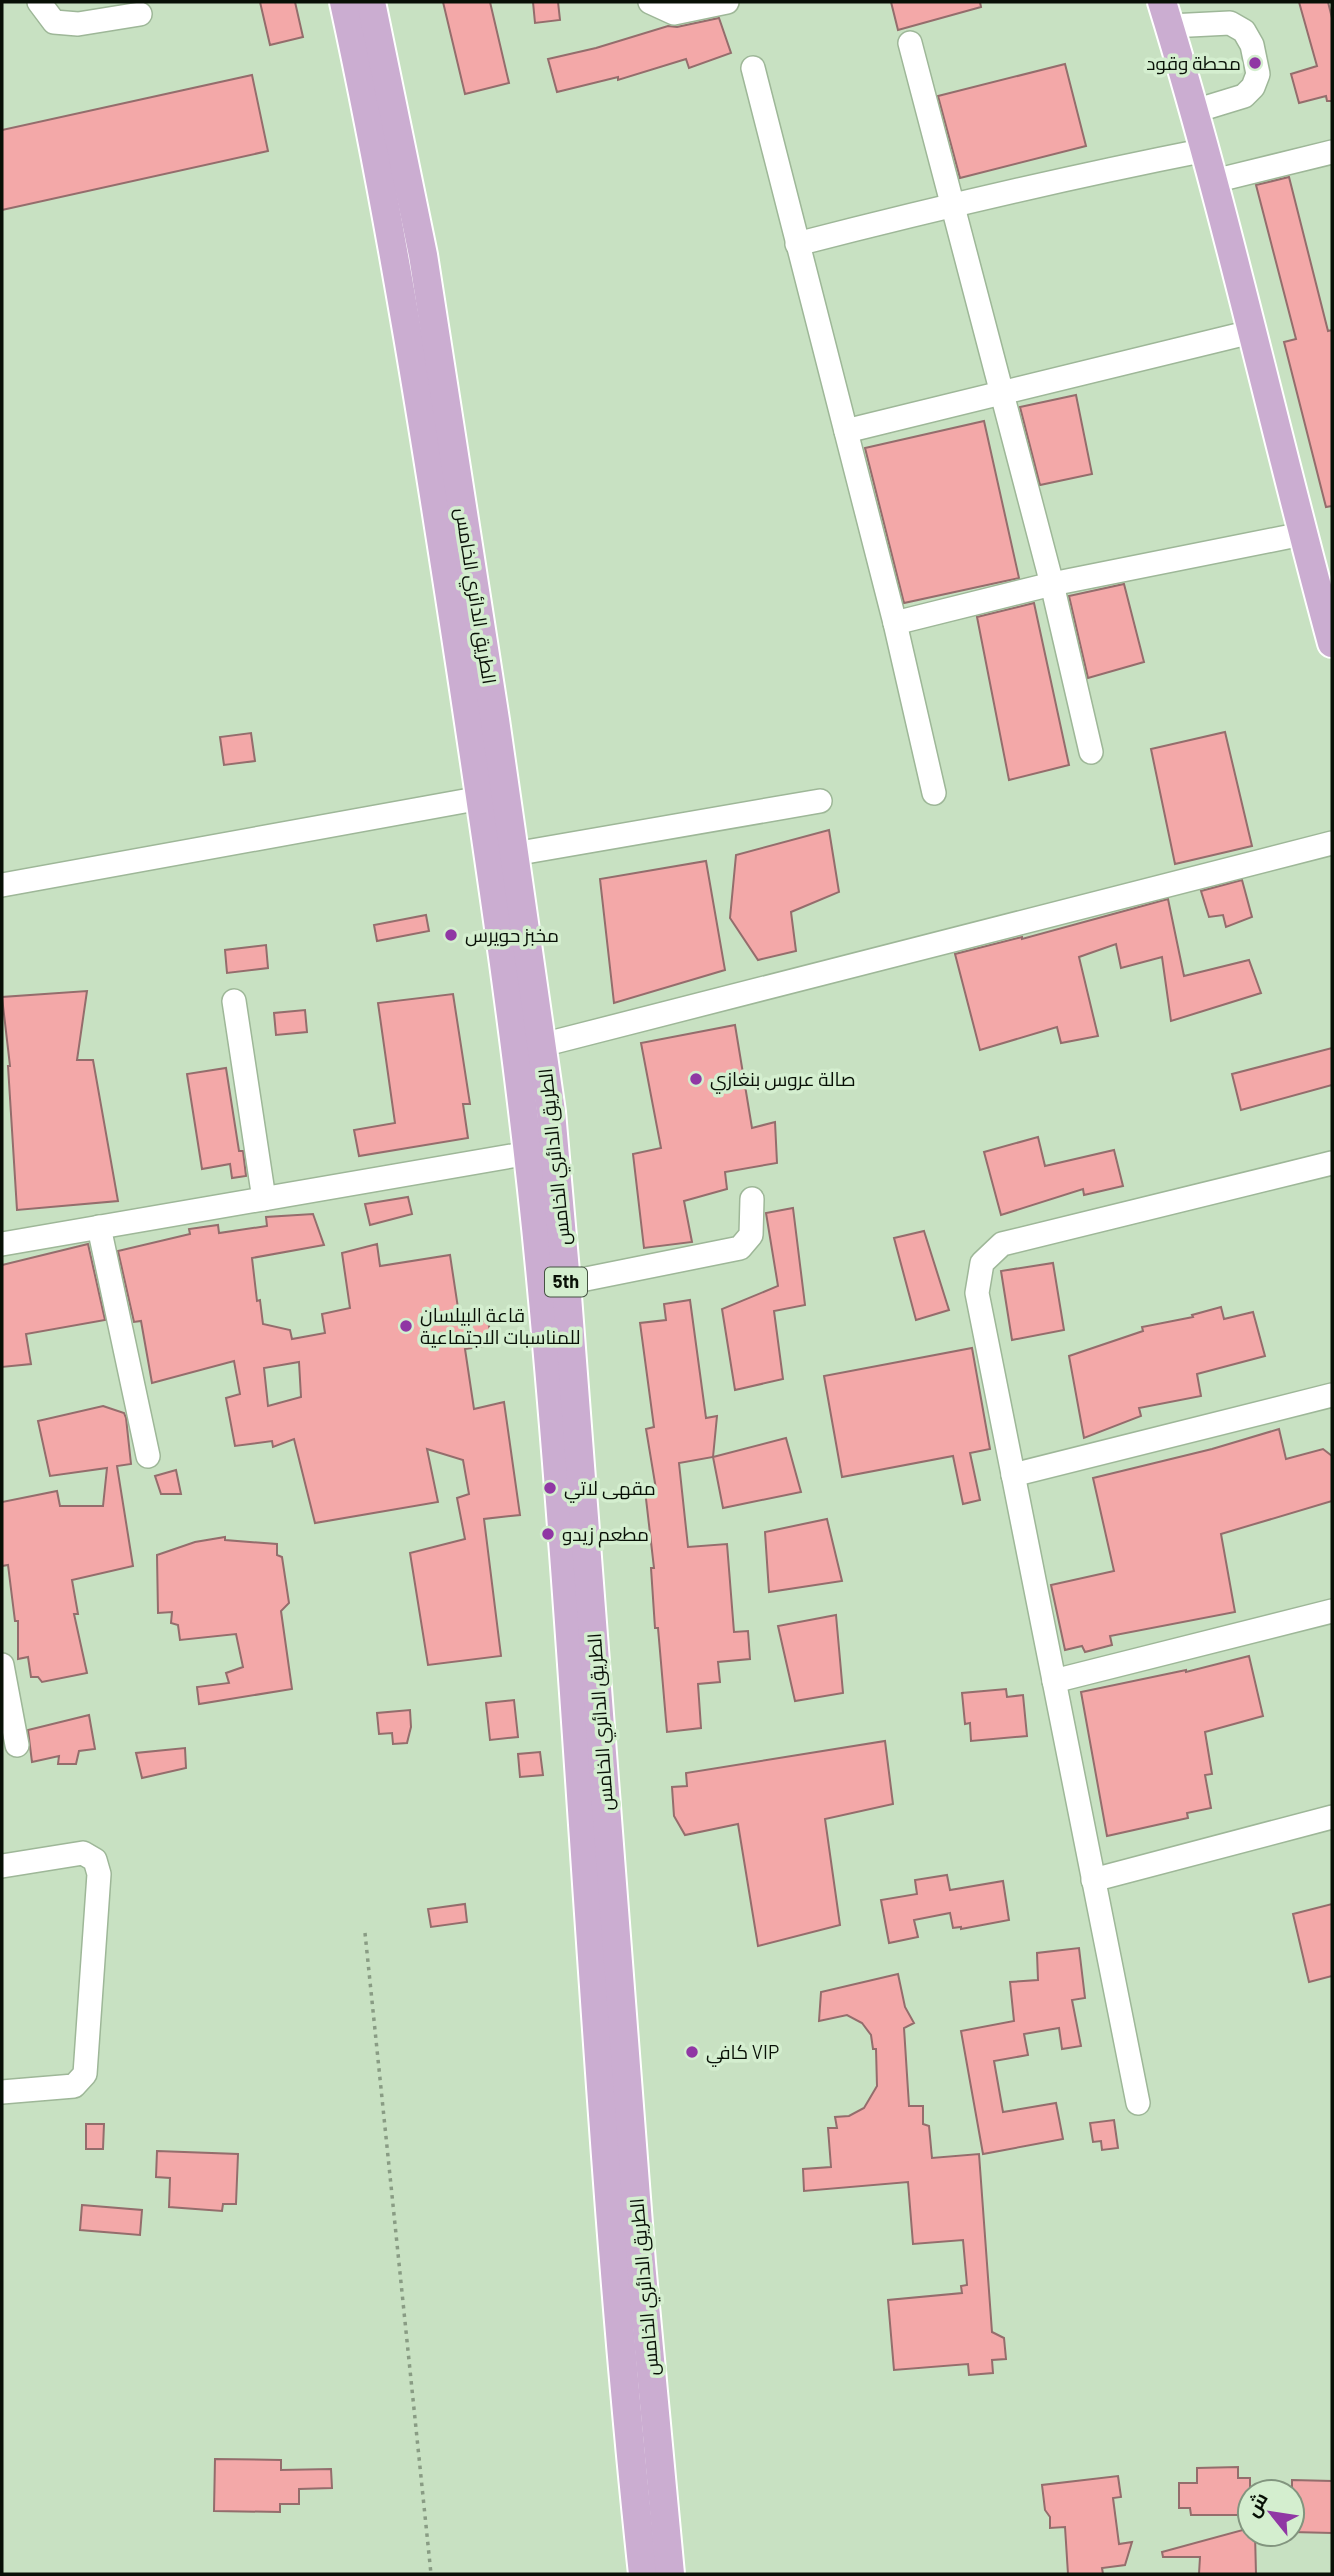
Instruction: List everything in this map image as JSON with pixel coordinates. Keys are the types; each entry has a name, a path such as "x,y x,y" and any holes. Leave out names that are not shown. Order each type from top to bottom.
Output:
{"main road":[{"name":"الطريق الدائري الخامس","path":"344,2 482,721 514,853 551,1112 641,2263 670,2574"},
{"name":"الطريق الدائري الخامس","path":"371,2 423,255 482,721 481,798 508,982 529,1153 572,1649 628,2430 643,2574"},
{"path":"1165,8 1206,150 1332,643"}],"street":[{"path":"39,2 54,22 78,24 140,14"},
{"path":"650,2 674,13 727,2"},
{"path":"1165,8 1230,23 1244,31 1252,45 1258,74 1253,87 1244,96 1195,111"},
{"path":"911,43 1052,584 1091,752"},
{"path":"753,68 895,623 934,793"},
{"path":"797,244 1081,174 1206,150"},
{"path":"1214,181 1332,152"},
{"path":"846,431 1251,332"},
{"path":"895,623 1052,584 1302,534"},
{"path":"2,885 481,798"},
{"path":"514,853 820,801"},
{"path":"542,1045 1332,843"},
{"path":"234,1001 264,1199"},
{"path":"2,1244 529,1153"},
{"path":"1138,2103 977,1293 982,1263 1002,1244 1332,1163"},
{"path":"566,1283 740,1248 751,1235 752,1199"},
{"path":"99,1227 148,1456"},
{"path":"1013,1475 1332,1395"},
{"path":"1054,1681 1332,1611"},
{"path":"2,1665 17,1745"},
{"path":"1093,1880 1332,1817"},
{"path":"2,1866 83,1853 95,1860 99,1874 85,2074 74,2086 2,2091"}],"path":[{"path":"365,1933 431,2574"}],"building":[{"path":"260,2 295,2 303,37 270,45"},
{"path":"443,2 490,2 509,83 465,94"},
{"path":"533,2 558,2 560,20 535,23"},
{"path":"891,2 980,2 981,7 898,30"},
{"path":"1299,2 1328,2 1332,18 1332,101 1327,101 1326,96 1299,103 1291,74 1317,66"},
{"path":"719,18 731,53 689,68 686,59 618,80 618,77 557,92 548,59 596,48 668,26 677,27"},
{"path":"1065,64 1086,146 960,178 938,96"},
{"path":"252,75 268,151 2,210 2,130"},
{"path":"1289,177 1328,331 1332,330 1332,506 1326,507 1284,342 1296,339 1256,185"},
{"path":"1076,395 1092,474 1040,485 1020,407"},
{"path":"984,421 1019,578 904,603 865,448"},
{"path":"1124,584 1144,662 1088,678 1069,596"},
{"path":"1034,603 1069,765 1009,780 977,617"},
{"path":"1225,732 1252,846 1175,864 1151,749"},
{"path":"251,733 255,761 224,765 220,737"},
{"path":"829,830 839,892 791,912 796,951 758,960 730,918 736,855"},
{"path":"706,861 725,970 614,1003 600,879"},
{"path":"1242,880 1252,917 1226,927 1223,915 1209,917 1201,891"},
{"path":"1168,899 1184,976 1249,960 1261,993 1171,1021 1162,957 1121,968 1116,944 1079,957 1098,1036 1061,1043 1057,1027 980,1050 955,954 1022,939"},
{"path":"426,915 429,931 377,941 374,925"},
{"path":"266,945 268,968 227,973 225,950"},
{"path":"87,991 77,1060 93,1060 118,1201 17,1210 10,1066 2,997"},
{"path":"453,994 470,1104 463,1104 468,1138 359,1156 354,1130 395,1123 378,1003"},
{"path":"305,1010 307,1032 276,1035 274,1013"},
{"path":"735,1025 752,1128 775,1122 777,1163 725,1172 727,1189 684,1201 692,1242 644,1248 633,1154 661,1148 641,1043"},
{"path":"1332,1048 1332,1085 1241,1110 1232,1074"},
{"path":"226,1068 239,1151 243,1151 246,1176 232,1178 230,1164 202,1169 187,1074"},
{"path":"1038,1137 1045,1166 1114,1150 1123,1186 1084,1195 1083,1189 1001,1215 984,1152"},
{"path":"408,1197 412,1214 370,1225 365,1204"},
{"path":"793,1208 805,1305 774,1311 783,1379 735,1390 722,1309 778,1286 766,1213"},
{"path":"313,1214 324,1245 252,1258 257,1301 260,1300 263,1324 290,1330 292,1339 325,1333 322,1314 350,1308 342,1253 377,1244 380,1266 450,1255 458,1308 466,1324 488,1320 492,1345 465,1349 474,1409 504,1402 520,1515 484,1519 501,1656 428,1665 410,1553 465,1539 457,1498 469,1494 463,1460 427,1449 438,1502 315,1523 294,1439 273,1447 272,1441 235,1446 226,1398 240,1394 234,1361 152,1383 141,1321 134,1322 118,1251 190,1234 189,1229 218,1225 219,1233 267,1226 266,1217","holes":["299,1362 301,1397 268,1406 264,1368"]},
{"path":"924,1231 949,1310 916,1320 894,1238"},
{"path":"88,1244 105,1320 26,1334 31,1364 2,1367 2,1265"},
{"path":"1053,1263 1064,1330 1012,1340 1001,1271"},
{"path":"690,1300 706,1418 717,1416 713,1457 679,1463 688,1547 727,1544 734,1632 748,1631 750,1659 718,1662 720,1682 698,1684 701,1728 667,1732 658,1628 655,1628 651,1568 654,1568 645,1490 656,1489 646,1429 654,1427 640,1323 666,1320 664,1304"},
{"path":"1221,1307 1224,1319 1253,1312 1265,1356 1197,1374 1201,1396 1139,1408 1141,1416 1084,1438 1069,1356 1143,1331 1142,1327 1193,1317 1192,1315"},
{"path":"972,1348 990,1449 970,1453 980,1500 963,1504 953,1456 842,1477 824,1376"},
{"path":"103,1406 124,1413 126,1418 131,1464 117,1466 133,1566 72,1580 78,1614 74,1614 87,1673 42,1682 38,1677 31,1677 28,1657 18,1659 18,1621 15,1621 8,1565 2,1566 2,1502 57,1491 60,1506 103,1506 107,1468 50,1476 38,1421"},
{"path":"1279,1429 1286,1459 1323,1449 1332,1456 1332,1501 1221,1534 1235,1612 1110,1636 1112,1645 1085,1652 1082,1646 1065,1650 1051,1585 1114,1571 1093,1478 1212,1449"},
{"path":"786,1438 801,1492 723,1508 713,1457"},
{"path":"176,1470 181,1494 161,1494 155,1476"},
{"path":"827,1519 842,1581 769,1592 765,1532"},
{"path":"225,1537 225,1540 277,1544 277,1555 282,1557 289,1603 281,1611 292,1689 199,1704 197,1687 229,1683 226,1673 243,1667 236,1634 180,1640 178,1625 171,1623 172,1612 158,1613 157,1555 195,1542"},
{"path":"836,1615 843,1693 795,1701 778,1626"},
{"path":"1249,1656 1263,1716 1205,1732 1212,1774 1205,1775 1211,1808 1187,1813 1188,1818 1107,1836 1081,1692 1186,1672"},
{"path":"1006,1689 1007,1697 1023,1695 1027,1736 971,1741 970,1723 965,1724 962,1693"},
{"path":"514,1700 518,1737 490,1740 486,1703"},
{"path":"410,1710 411,1727 407,1743 393,1744 392,1733 379,1734 377,1713"},
{"path":"89,1715 95,1749 79,1751 76,1764 58,1764 59,1756 32,1762 28,1730"},
{"path":"885,1741 893,1804 825,1819 840,1925 758,1946 738,1824 685,1835 674,1816 672,1787 687,1786 686,1773"},
{"path":"185,1748 186,1768 142,1778 136,1753"},
{"path":"540,1752 543,1775 520,1777 518,1754"},
{"path":"947,1875 950,1890 1003,1881 1009,1920 961,1929 953,1928 950,1913 914,1920 918,1937 889,1943 881,1900 917,1894 915,1880"},
{"path":"465,1904 467,1922 431,1927 428,1909"},
{"path":"1332,1904 1332,1976 1309,1982 1293,1914"},
{"path":"1079,1948 1085,1998 1072,2000 1081,2046 1062,2049 1059,2028 1024,2034 1028,2055 994,2061 1003,2112 1056,2103 1063,2139 983,2154 961,2031 1014,2021 1010,1982 1038,1980 1037,1953"},
{"path":"898,1974 905,2007 914,2023 904,2028 909,2106 923,2106 923,2124 929,2126 932,2158 979,2154 992,2332 1004,2338 1006,2359 992,2360 993,2373 969,2375 968,2364 894,2370 888,2300 962,2293 961,2286 967,2285 963,2240 913,2244 908,2182 804,2191 803,2169 831,2167 828,2128 837,2128 835,2117 849,2116 864,2108 877,2086 876,2049 873,2049 871,2035 862,2023 847,2015 819,2021 821,1992"},
{"path":"1114,2120 1118,2148 1102,2150 1101,2141 1093,2142 1090,2123"},
{"path":"86,2124 104,2124 103,2149 86,2149"},
{"path":"157,2151 238,2154 236,2204 223,2204 222,2211 169,2207 170,2178 156,2177"},
{"path":"82,2205 142,2210 140,2235 80,2230"},
{"path":"215,2459 281,2460 281,2470 331,2469 332,2488 299,2489 299,2504 280,2504 280,2512 214,2511"},
{"path":"1238,2467 1236,2515 1191,2515 1190,2508 1179,2508 1179,2483 1197,2483 1197,2468"},
{"path":"1118,2476 1121,2497 1113,2498 1119,2544 1132,2542 1125,2565 1102,2568 1103,2574 1068,2574 1065,2527 1050,2528 1042,2485"},
{"path":"1306,2480 1332,2481 1332,2533 1306,2532"},
{"path":"1236,2532 1236,2548 1255,2548 1256,2574 1199,2574 1200,2557 1163,2557 1162,2552"}],"place":[{"name":"محطة وقود","path":"1255,63"},
{"name":"مخبز حويرس","path":"451,935"},
{"name":"صالة عروس بنغازي","path":"696,1079"},
{"name":"قاعة البيلسان للمناسبات الاجتماعية","path":"406,1326"},
{"name":"مقهى لاتي","path":"550,1488"},
{"name":"مطعم زيدو","path":"548,1534"},
{"name":"كافي VIP","path":"692,2052"}]}
